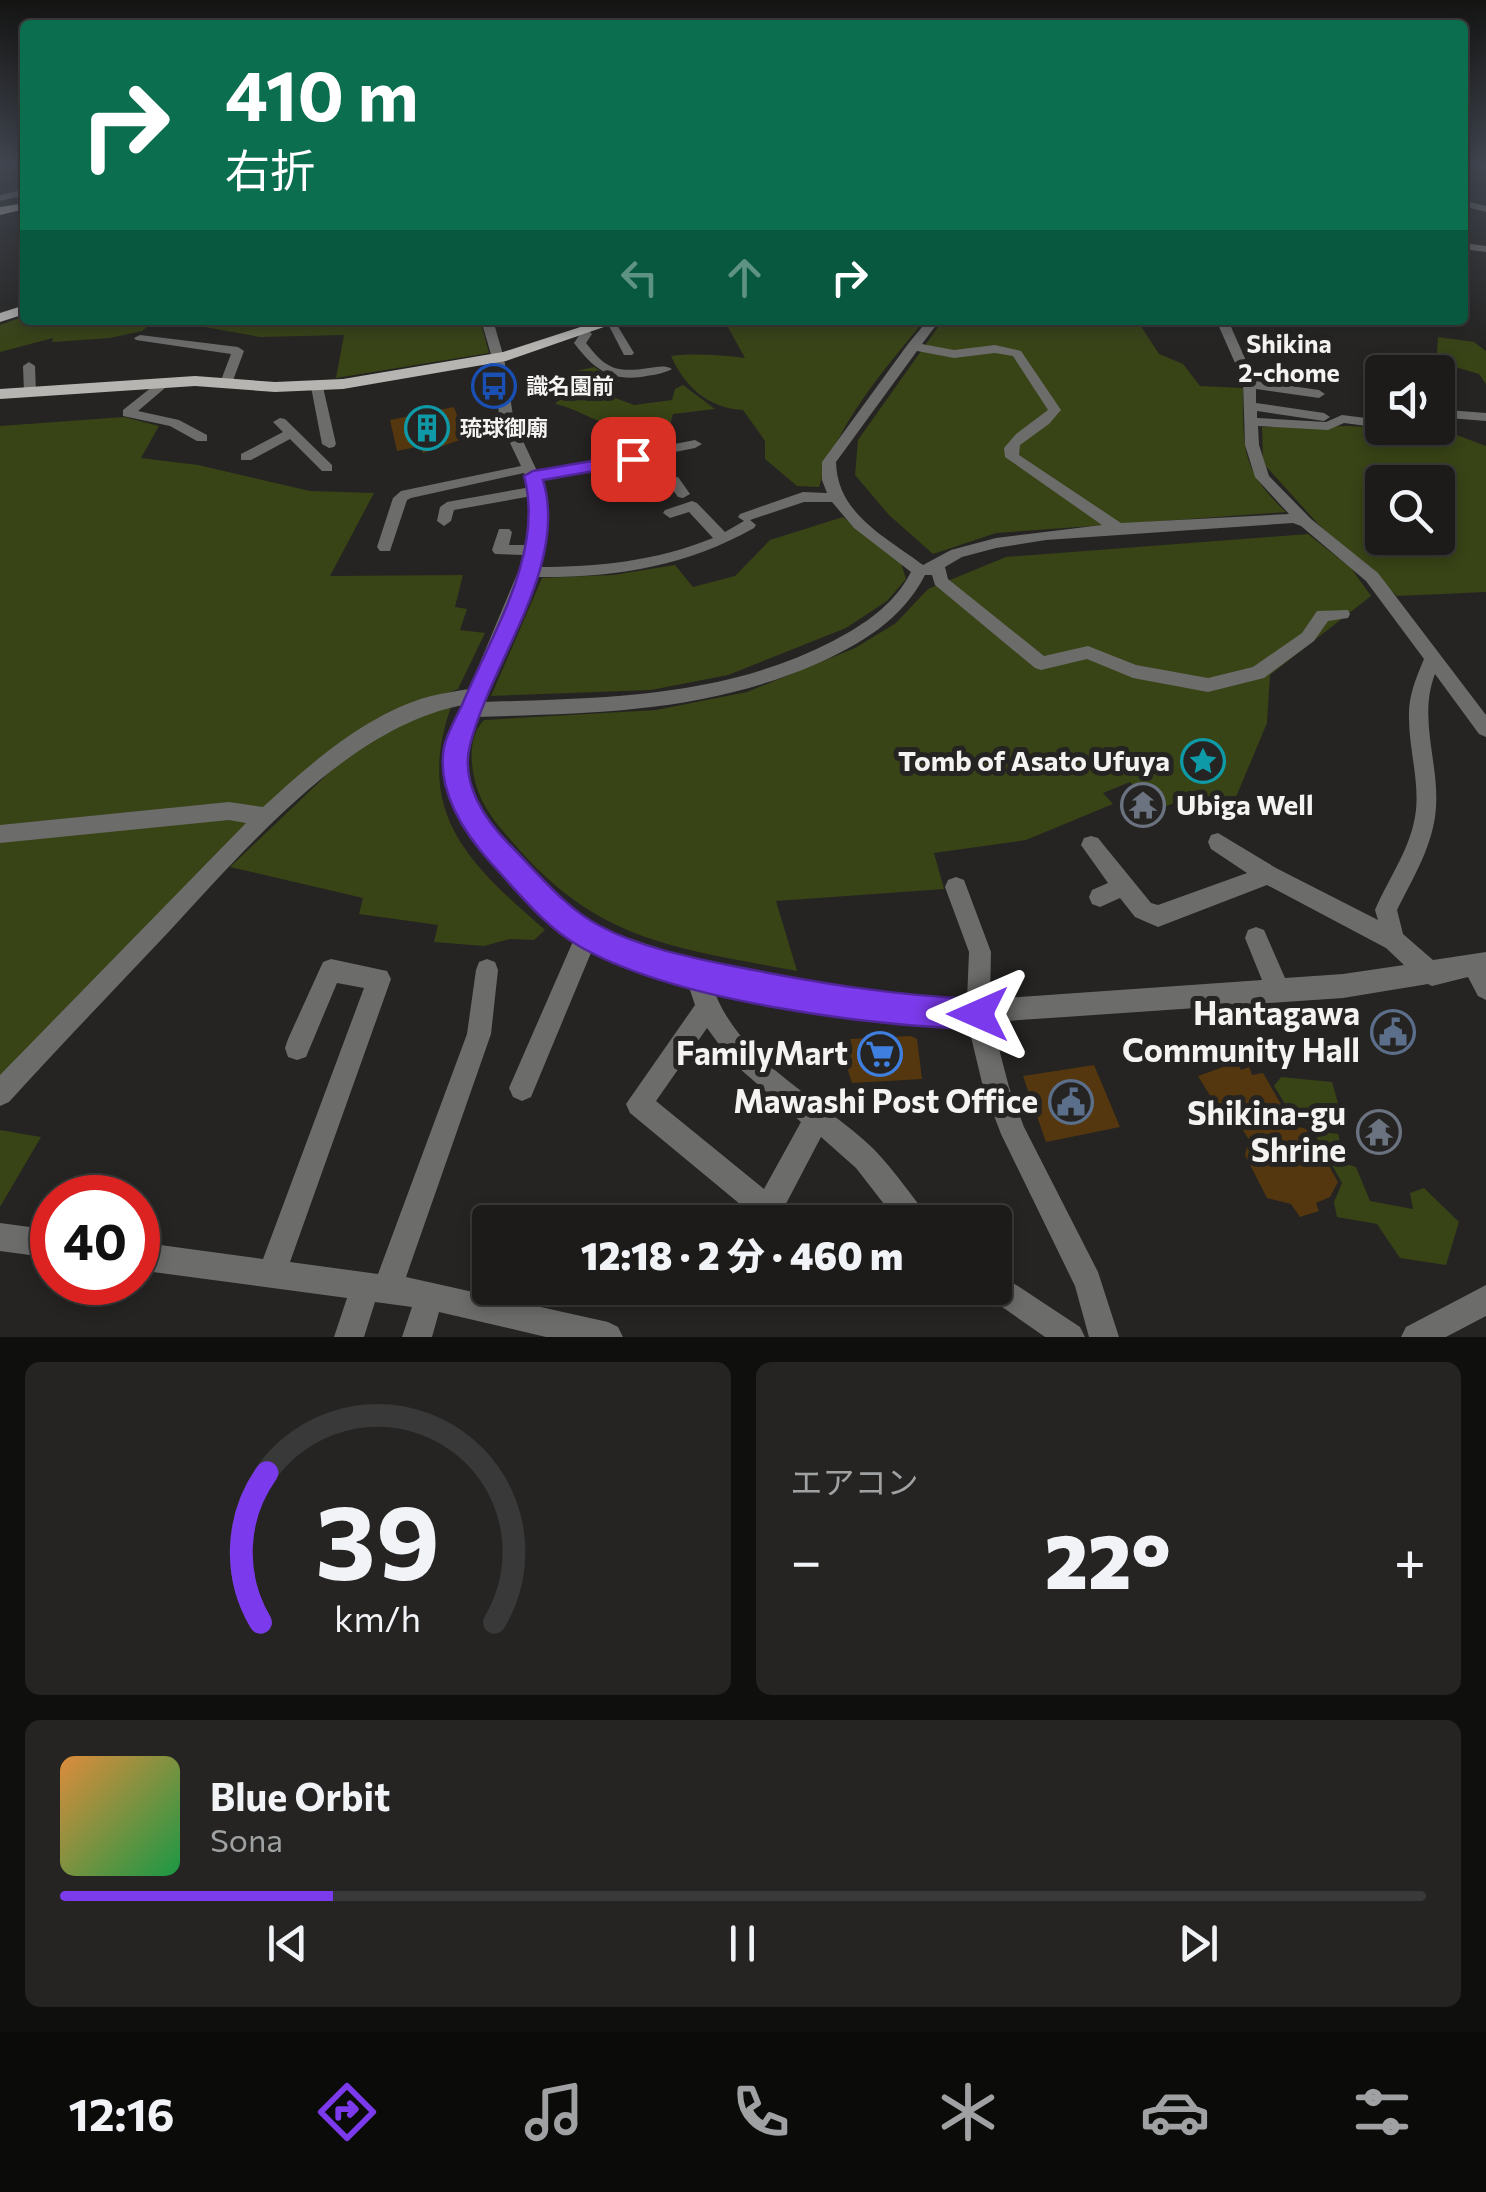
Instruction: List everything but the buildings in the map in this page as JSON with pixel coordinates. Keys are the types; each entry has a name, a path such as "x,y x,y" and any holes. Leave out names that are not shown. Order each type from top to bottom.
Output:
{"main road":[{"path":"0,394 166,382 317,386 498,358 599,325"}],"street":[{"path":"488,325 498,358 510,435 534,478 542,521 528,572 456,748 456,771 466,811 525,883 587,935 696,973 896,1012 978,1014 1432,974 1480,964 1486,988"},
{"path":"615,325 628,353"},
{"path":"930,325 830,462 827,476 836,498 849,514 931,570 1041,663 1088,652 1133,671 1199,685 1258,673 1308,637 1323,615 1342,614"},
{"path":"1225,325 1244,362 1249,384 1256,466 1306,522 1372,577 1486,729"},
{"path":"582,330 586,334 580,343 600,371 614,377 666,369"},
{"path":"140,338 238,351 226,383"},
{"path":"912,346 954,354 995,349 1017,353 1055,410 1048,420 1019,435 1011,448 1012,457 1122,531"},
{"path":"29,366 30,392"},
{"path":"166,382 128,413 165,429 202,438"},
{"path":"1249,384 1319,394"},
{"path":"317,386 329,444"},
{"path":"1250,406 1325,417"},
{"path":"1455,415 1486,417"},
{"path":"1250,422 1328,426 1342,419 1365,422"},
{"path":"280,422 328,468"},
{"path":"246,457 295,434 327,428"},
{"path":"384,547 400,498 406,494 534,478 696,444"},
{"path":"633,459 641,486 673,480 683,494"},
{"path":"444,521 447,507 534,478"},
{"path":"528,572 613,573 724,540 747,521 803,497 836,498"},
{"path":"670,512 692,506 724,540"},
{"path":"0,1093 268,817 352,745 388,723 434,703 670,699 741,683 875,625 954,553 994,541 1295,518 1306,522"},
{"path":"931,570 1006,549 1304,527 1306,522"},
{"path":"504,532 500,550 536,550"},
{"path":"1394,940 1386,910 1420,839 1426,810 1415,717 1434,658"},
{"path":"0,834 228,811 268,817"},
{"path":"1218,842 1268,875 1394,940 1432,974"},
{"path":"1092,845 1143,910 1158,916 1268,875"},
{"path":"1100,897 1124,886"},
{"path":"956,888 980,952 978,1014 1014,1134 1088,1282 1104,1337"},
{"path":"522,1088 587,935"},
{"path":"1256,938 1278,989"},
{"path":"272,1274 379,978 331,970 297,1048"},
{"path":"349,1337 377,1288 479,1034 487,970"},
{"path":"696,973 706,1010 783,1097 861,1155 901,1205"},
{"path":"706,1010 640,1104 768,1209 816,1120"},
{"path":"0,1237 30,1241"},
{"path":"160,1259 430,1295 527,1328 608,1337"},
{"path":"417,1337 430,1295"},
{"path":"1012,1297 1070,1337"},
{"path":"1416,1337 1486,1300"}],"green space":[{"path":"20,318 20,325 150,325 142,331 110,338 52,342 53,338 0,352 0,325"},
{"path":"194,325 481,325 489,353 336,378 344,335 260,337"},
{"path":"727,325 921,325 849,420 819,487 797,486 765,459 765,441 743,410 719,405 699,394 671,356 745,358"},
{"path":"939,325 1140,325 1159,354 1183,364 1200,386 1243,388 1248,457 1260,483 1286,512 996,533 933,554 889,515 855,475 858,440"},
{"path":"1438,337 1474,342 1486,351 1486,384 1479,374 1455,367 1455,355 1437,353"},
{"path":"594,367 619,381 605,394 634,405 672,400 675,389 683,385 715,409 673,414 669,428 630,428 610,425 555,404 579,379 576,371"},
{"path":"124,417 159,426 141,458 198,465 310,491 374,493 330,576 463,575 455,607 467,609 460,630 485,633 458,689 388,717 345,745 0,1084 0,426"},
{"path":"1262,427 1365,427 1365,445 1455,445 1455,434 1486,446 1486,592 1397,596 1318,524 1263,463"},
{"path":"843,517 901,563 906,579 887,601 846,628 728,675 651,690 491,696 542,578 613,575 675,565 693,587 735,576 770,540"},
{"path":"1308,534 1351,568 1371,596 1270,675 1267,723 1236,797 1207,813 1191,797 1155,810 1130,782 1103,793 1113,804 1026,840 934,853 944,889 776,901 797,971 682,948 616,925 554,884 523,854 489,813 476,785 472,751 475,734 484,720 656,710 747,692 855,648 896,623 928,589 1006,557"},
{"path":"452,704 439,775 444,805 471,858 545,930 534,940 510,939 484,946 434,942 438,925 359,914 363,898 230,867 335,767 378,735"},
{"path":"1281,1077 1332,1082 1343,1121 1336,1129 1295,1120 1274,1086"},
{"path":"0,1130 41,1137 0,1207"},
{"path":"1313,1131 1338,1134 1346,1164 1356,1167 1370,1201 1413,1209 1410,1193 1424,1188 1459,1222 1446,1265 1400,1258 1377,1224 1337,1217 1334,1202 1342,1183"}],"place":[{"name":"識名園前","path":"494,386"},
{"name":"琉球御廟","path":"427,428"},
{"name":"Tomb of Asato Ufuya","path":"1203,761"},
{"name":"Ubiga Well","path":"1143,805"},
{"name":"Hantagawa Community Hall","path":"1393,1032"},
{"name":"FamilyMart","path":"880,1054"},
{"name":"Mawashi Post Office","path":"1071,1102"},
{"name":"Shikina-gu Shrine","path":"1379,1132"}],"district":[{"name":"Shikina 2-chome","path":"1289,358"}],"route":[{"path":"633,459 533,476 542,508 536,550 468,710 456,748 456,771 466,811 478,830 550,907 587,935 614,947 696,973 840,1002 896,1012 978,1014"}]}
